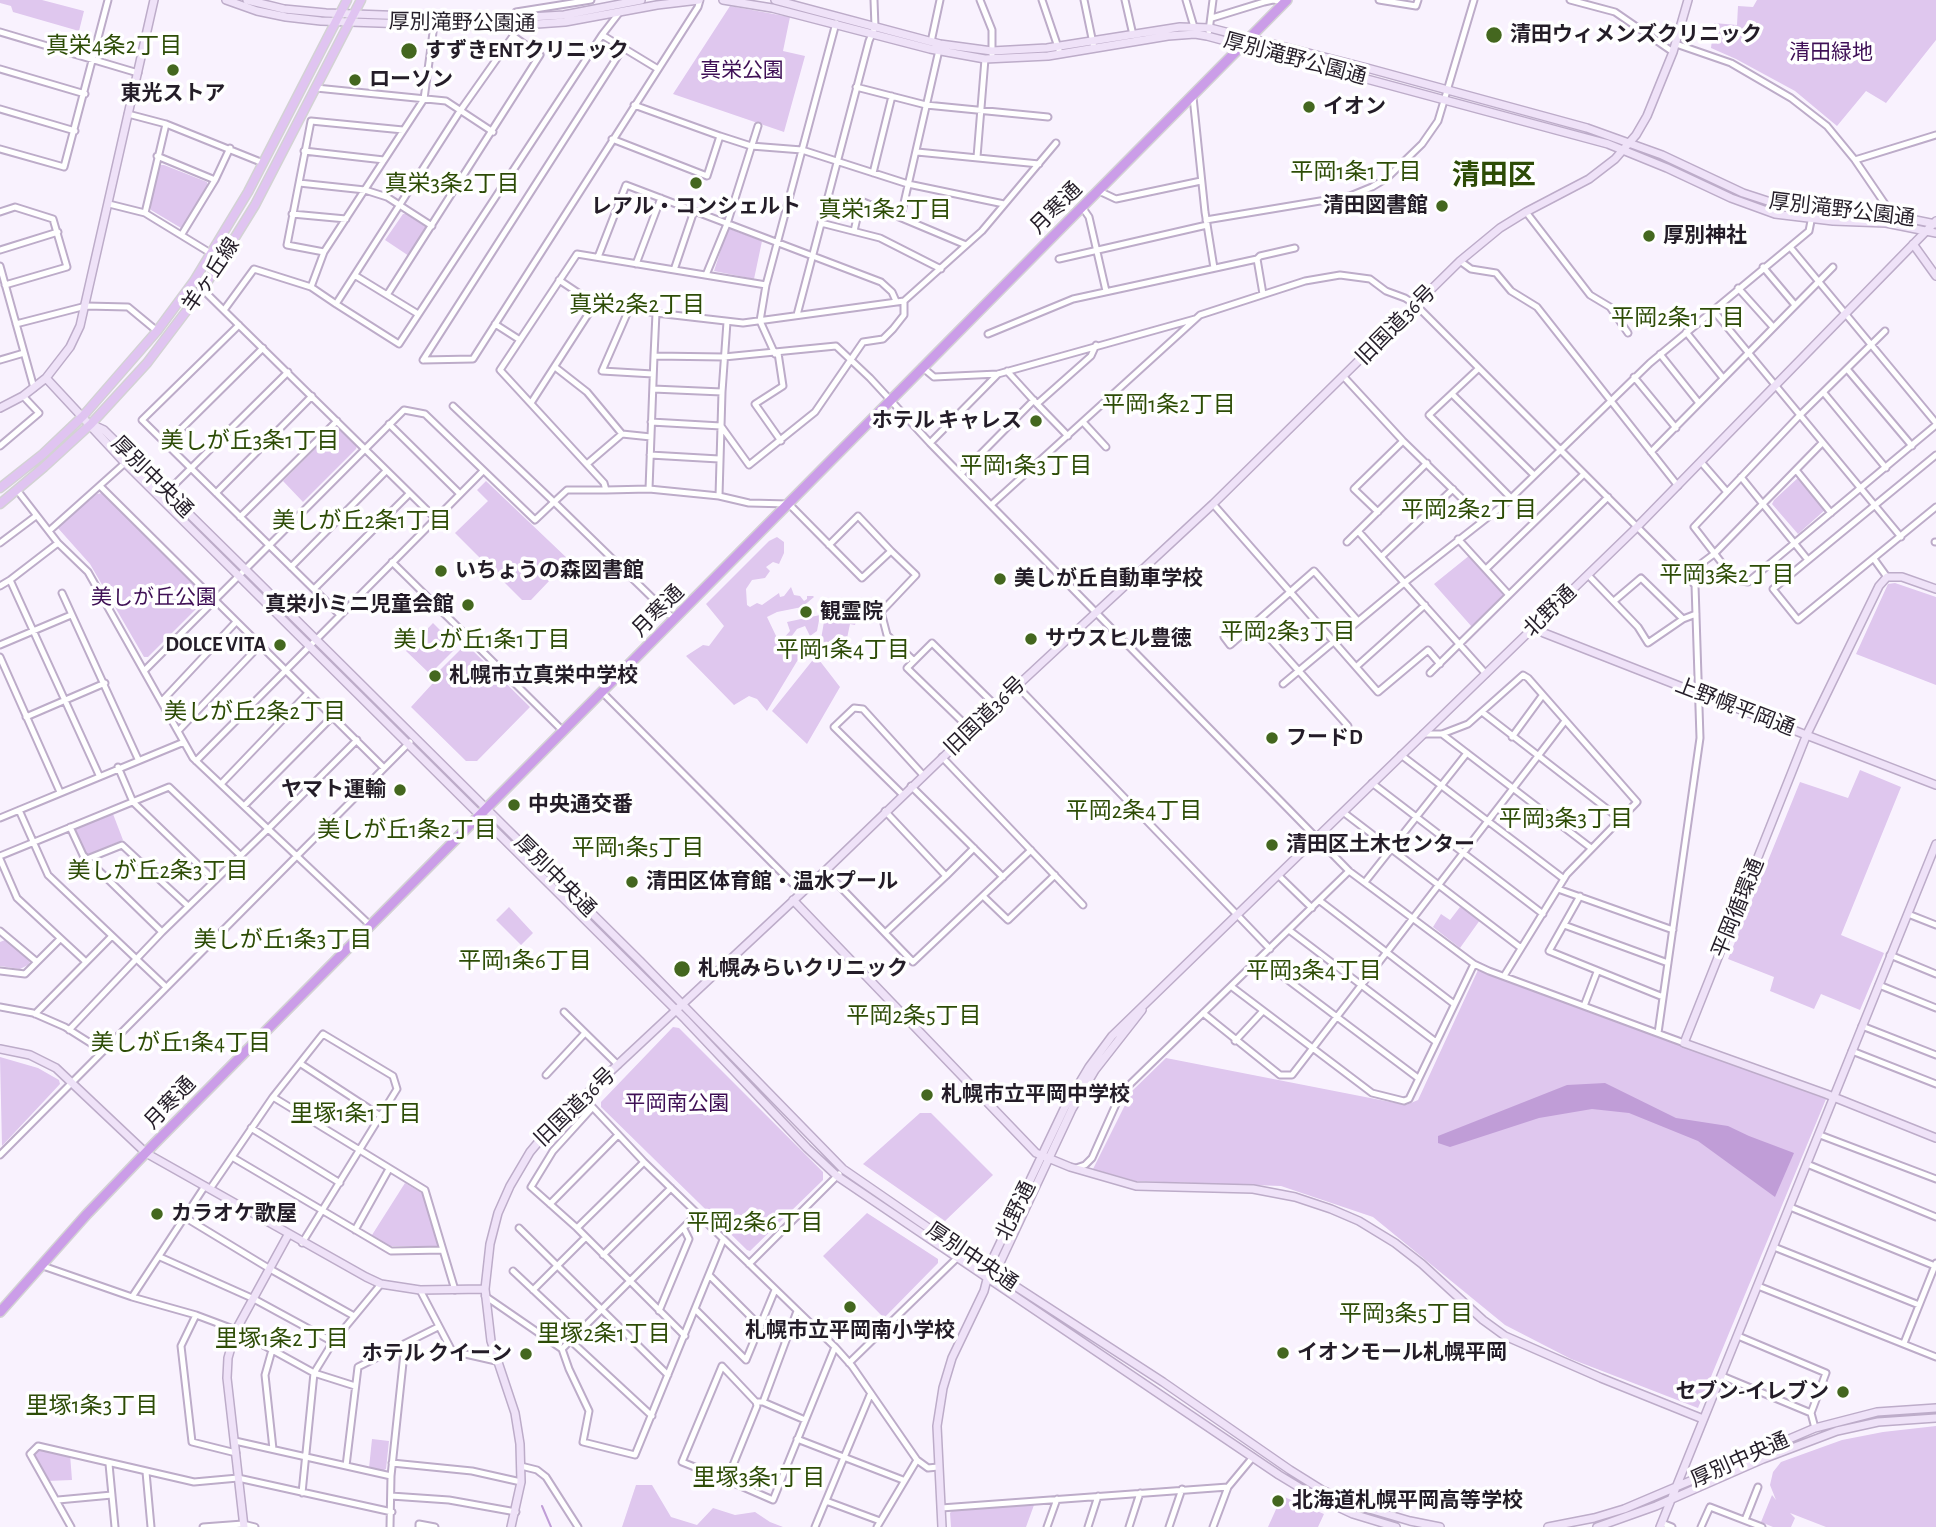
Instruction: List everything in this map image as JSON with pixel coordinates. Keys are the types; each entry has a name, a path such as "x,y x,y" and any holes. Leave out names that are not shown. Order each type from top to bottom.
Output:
{"highway":[{"name":"月寒通","path":"0,1312 40,1265 146,1153 1286,1"}],"main road":[{"name":"羊ヶ丘線","path":"0,488 83,416 157,331 194,281 263,163 347,0"},
{"name":"羊ヶ丘線","path":"0,504 90,424 147,363 203,289 255,205 361,0"}],"street":[{"path":"0,149 64,167 108,0"},
{"path":"0,408 23,396 46,378 70,347 86,306 154,0"},
{"name":"厚別滝野公園通","path":"226,0 257,11 286,17 514,23 641,0"},
{"name":"厚別滝野公園通","path":"247,0 338,17"},
{"path":"336,304 460,111 513,36 516,12 591,0"},
{"path":"623,48 423,360 473,359 698,7 699,0"},
{"name":"厚別滝野公園通","path":"352,17 433,25 565,22 699,0"},
{"name":"厚別滝野公園通","path":"723,0 792,5"},
{"name":"厚別滝野公園通","path":"775,0 939,48 989,57 1059,50 1133,38 1209,32"},
{"path":"797,315 839,162 856,87 874,30 874,0"},
{"path":"931,42 940,0"},
{"path":"977,157 992,30 979,0"},
{"path":"1042,0 1059,50"},
{"path":"1084,0 1093,44"},
{"path":"1125,0 1133,38"},
{"path":"1186,0 1194,27"},
{"path":"1209,32 1213,0"},
{"path":"1379,0 1416,6 1418,0"},
{"path":"1059,259 1207,222 1336,199 1372,187 1397,169 1422,144 1438,121 1474,0"},
{"path":"1570,0 1615,12 1673,52"},
{"name":"旧国道36号","path":"511,1527 521,1482 520,1444 515,1413 496,1361 488,1326 485,1292 490,1244 498,1213 510,1186 537,1143 1094,612 1213,504 1460,261 1500,228 1590,179 1623,149 1647,116 1676,44 1688,0"},
{"path":"1212,18 1256,2 1286,1"},
{"path":"224,310 254,270 311,288 399,344 619,13"},
{"path":"781,441 755,404 783,386 776,354 760,321 766,285 837,20"},
{"path":"311,288 324,252 424,99 433,25"},
{"name":"厚別滝野公園通","path":"1133,38 1172,27 1194,27 1623,149 1750,206 1775,214 1812,220 1886,223 1936,233"},
{"name":"厚別滝野公園通","path":"874,30 931,42 939,48"},
{"path":"0,32 138,73"},
{"path":"602,35 658,69"},
{"path":"387,295 540,55 513,36"},
{"name":"厚別滝野公園通","path":"1247,42 1358,66 1587,128 1662,155 1742,194 1786,207 1813,211 1886,214 1935,223"},
{"path":"1676,44 1731,63 1791,98 1827,126 1855,160 1885,204 1886,223"},
{"path":"901,216 939,48"},
{"path":"1356,75 1358,66"},
{"path":"0,69 85,94"},
{"path":"856,87 926,105 1048,117"},
{"path":"316,88 446,101 493,132"},
{"path":"873,173 892,96"},
{"path":"1193,97 1201,181 1214,268"},
{"path":"635,105 751,146 802,150 908,184 1004,204"},
{"path":"0,109 75,131"},
{"path":"128,114 166,124 263,163"},
{"path":"324,252 287,245 311,121 403,130"},
{"path":"145,212 166,124"},
{"path":"706,275 727,224 758,126"},
{"path":"1855,160 1936,135"},
{"path":"612,139 706,176 720,136"},
{"path":"531,403 596,302 727,322 760,321 904,301 982,231 1056,143"},
{"path":"182,234 215,180 230,148"},
{"path":"304,151 384,160"},
{"path":"917,152 1040,164"},
{"path":"157,156 215,180"},
{"path":"1098,191 1116,199 1201,181"},
{"path":"299,183 365,190 387,197 432,226"},
{"path":"598,257 626,185 881,282 892,292 895,302"},
{"path":"636,264 661,198"},
{"path":"854,231 862,201 966,245"},
{"path":"109,204 145,212 212,254"},
{"path":"0,212 15,207 53,219 67,267 5,285"},
{"path":"1082,207 1090,217 1106,291"},
{"path":"674,270 694,211"},
{"path":"1283,684 1511,498 1634,377 1809,231 1813,211"},
{"path":"1526,212 1590,295 1610,307 1628,333"},
{"path":"292,214 346,219"},
{"path":"821,223 880,238 941,269"},
{"name":"北野通","path":"942,1527 937,1426 946,1378 958,1342 989,1279 992,1260 1045,1157 1065,1107 1089,1068 1125,1021 1637,527 1935,223"},
{"path":"0,250 58,232"},
{"path":"1913,244 1936,276"},
{"path":"1790,247 1846,313 1871,345 1936,424 1748,582 1735,580 1694,527 1800,415 1824,393 1847,369 1871,345 1885,331"},
{"path":"988,334 1073,299 1257,259 1295,248"},
{"path":"606,490 604,483 500,370 577,254 766,285"},
{"path":"1257,259 1263,294"},
{"path":"1460,261 1471,269 1496,273 1511,292 1537,307 1678,486"},
{"path":"0,266 34,388"},
{"path":"1763,267 1794,305"},
{"path":"1651,452 1818,280 1833,268"},
{"path":"922,367 934,377 1007,371 1195,319 1322,276 1340,275 1370,279 1386,291 1416,305 1695,585 1700,738 1658,1033"},
{"path":"356,276 418,314"},
{"path":"559,280 595,304"},
{"path":"194,281 436,519"},
{"path":"1738,288 1773,327"},
{"path":"721,426 749,465 815,412 863,342 883,339 893,329 904,315 904,301"},
{"path":"16,324 86,306 128,307 157,331"},
{"path":"631,307 602,371 653,374"},
{"path":"1713,310 1901,537"},
{"path":"649,489 656,313"},
{"path":"991,505 1183,333 1195,319"},
{"path":"719,496 727,322"},
{"path":"495,324 520,340"},
{"path":"239,325 142,420 340,615"},
{"path":"1686,332 1723,378"},
{"path":"961,474 1036,402 1091,356 1096,345"},
{"path":"654,356 724,357 836,346 1349,871 1474,964 1834,1097 1936,1138"},
{"path":"167,443 263,348"},
{"path":"0,360 24,353"},
{"path":"1660,354 1699,403"},
{"path":"555,367 587,392 622,434 651,437"},
{"path":"1478,369 1429,415 1511,498"},
{"path":"1847,369 1912,446"},
{"path":"1007,371 1068,436"},
{"path":"167,492 288,372"},
{"path":"930,443 998,373"},
{"path":"1344,377 1403,441 1484,520"},
{"path":"1634,377 1676,428"},
{"path":"46,378 90,424"},
{"path":"653,389 722,392"},
{"path":"1824,393 1886,468"},
{"path":"1452,394 1534,475"},
{"path":"0,446 39,413 23,396"},
{"path":"216,493 312,396"},
{"path":"453,406 674,619"},
{"path":"144,671 404,410 425,414 536,520 567,490 649,489 719,496 749,503 789,504 862,579 891,551"},
{"path":"240,517 337,421"},
{"path":"652,422 721,426"},
{"path":"1083,422 1106,447"},
{"name":"厚別中央通","path":"90,424 125,463 408,745 482,811"},
{"name":"厚別中央通","path":"90,424 104,430 415,737 482,811 843,1169 1163,1382 1260,1451 1322,1490 1359,1506 1440,1527"},
{"path":"389,424 460,494"},
{"path":"587,464 622,434"},
{"path":"1378,512 1354,489 1403,441"},
{"path":"1686,575 1714,554 1822,443"},
{"path":"650,455 719,459"},
{"path":"1936,455 1773,589 1798,620 1936,508"},
{"path":"1701,462 1727,492"},
{"path":"49,531 125,463"},
{"path":"1347,542 1427,463"},
{"path":"1796,470 1831,513"},
{"path":"291,566 386,471"},
{"path":"196,761 483,471"},
{"path":"1486,569 1584,474"},
{"path":"1741,477 1808,560"},
{"path":"100,486 384,768"},
{"path":"1382,556 1453,489"},
{"path":"17,491 58,543 88,572 196,761 371,926"},
{"path":"314,589 409,494"},
{"path":"1430,673 1608,497"},
{"path":"1213,504 1378,692 1428,650 1440,663"},
{"path":"0,543 36,516"},
{"path":"829,545 858,516 916,575 881,611 887,635 914,661"},
{"path":"1358,531 1486,674"},
{"path":"1458,539 1509,595"},
{"path":"0,586 58,543"},
{"path":"1874,559 1887,578 1902,577 1936,589"},
{"path":"392,562 563,732"},
{"path":"1224,637 1230,645 1314,571 1358,621"},
{"path":"1588,575 1638,627 1648,643 1683,619 1696,614"},
{"path":"1614,601 1641,578 1683,619"},
{"name":"平岡循環通","path":"1684,1043 1807,734 1879,586 1887,578"},
{"path":"10,580 99,775"},
{"path":"62,593 138,759"},
{"path":"1356,667 1425,605"},
{"path":"0,645 71,615"},
{"path":"162,701 236,622"},
{"path":"1256,623 1348,726"},
{"name":"上野幌平岡通","path":"1535,627 1544,633 1936,785"},
{"path":"971,730 907,668 932,643 996,706"},
{"path":"178,730 260,645"},
{"path":"0,657 60,792"},
{"path":"1423,734 1442,734 1468,724 1523,675 1637,802 1564,878 1504,976"},
{"path":"26,718 105,683"},
{"path":"1017,686 1270,949"},
{"path":"602,692 801,892"},
{"path":"221,784 307,693"},
{"path":"1512,737 1542,696"},
{"path":"903,794 834,727 854,708 863,709 923,775"},
{"path":"1482,712 1620,819"},
{"path":"244,806 332,717"},
{"path":"1203,1013 1280,1075 1292,1075 1565,721"},
{"path":"1442,734 1591,848"},
{"path":"0,1156 415,737"},
{"path":"69,1030 135,958 356,740"},
{"path":"0,818 184,742"},
{"path":"1365,883 1467,753"},
{"path":"1401,755 1564,878"},
{"path":"942,757 1083,905"},
{"path":"118,767 133,802 214,880"},
{"path":"1372,783 1543,914"},
{"path":"911,786 1003,877"},
{"path":"86,962 17,898 0,857 169,787 240,855"},
{"path":"19,810 48,875 166,987"},
{"path":"885,811 946,876"},
{"path":"1343,812 1521,948"},
{"path":"70,827 83,855 162,932"},
{"path":"1672,1527 1661,1525 1674,1489 1936,844"},
{"path":"87,859 122,845 188,906"},
{"path":"886,933 974,848"},
{"path":"825,871 913,962 1031,850"},
{"path":"1076,1168 1085,1165 1092,1158 1121,1093 1349,871"},
{"path":"1278,875 1312,908"},
{"path":"983,896 1008,920 1055,876"},
{"path":"1558,889 1673,930"},
{"path":"1580,896 1549,951 1663,998"},
{"path":"793,900 1036,1153 1136,1186 1253,1189 1295,1197 1331,1209 1359,1221 1399,1246 1505,1336 1703,1419"},
{"path":"1320,901 1454,1004"},
{"path":"1908,914 1936,925"},
{"path":"1564,925 1668,963"},
{"path":"1289,930 1436,1042"},
{"path":"0,931 37,962"},
{"path":"35,1014 113,936"},
{"path":"0,971 25,974 60,939"},
{"path":"1891,955 1936,974"},
{"path":"1260,959 1418,1078"},
{"path":"1232,987 1372,1093 1404,1101 1409,1099 1474,964"},
{"path":"1584,1006 1597,972"},
{"path":"1879,985 1936,1008"},
{"path":"0,1007 35,1014 69,1030 103,1051"},
{"name":"厚別中央通","path":"679,1008 807,1148 837,1176 1312,1495 1353,1514 1396,1527"},
{"path":"564,1012 618,1066"},
{"path":"1235,1041 1262,1012"},
{"path":"1862,1026 1936,1055"},
{"path":"546,1075 585,1033"},
{"path":"132,1297 273,1097 323,1034 393,1076 397,1089 303,1242"},
{"path":"0,1049 30,1055 56,1068 146,1153 288,1235 381,1284 420,1290 485,1292 562,1349 589,1411 583,1442 635,1455 723,1240"},
{"path":"1852,1051 1936,1084"},
{"path":"301,1064 379,1115"},
{"path":"273,1097 425,1190 455,1290"},
{"path":"584,1098 723,1240 835,1347 916,1460 928,1468 938,1467"},
{"path":"592,1108 553,1151 531,1187 577,1228 685,1336"},
{"path":"251,1128 340,1183"},
{"path":"550,1204 618,1135"},
{"path":"1820,1135 1936,1179"},
{"path":"232,1157 391,1251 443,1250"},
{"path":"577,1228 644,1161"},
{"path":"1807,1164 1936,1217"},
{"path":"355,1230 389,1169"},
{"path":"749,1264 843,1169"},
{"path":"603,1255 671,1188"},
{"path":"1790,1207 1936,1265 1904,1343"},
{"path":"562,1349 697,1214"},
{"path":"186,1218 354,1316"},
{"path":"519,1228 668,1375"},
{"path":"659,1311 689,1239 684,1229"},
{"path":"244,1526 227,1378 228,1358 236,1330 288,1235"},
{"path":"533,1290 586,1237"},
{"path":"1774,1247 1919,1305"},
{"path":"160,1257 254,1299 332,1342"},
{"path":"849,1363 957,1258"},
{"path":"40,1265 236,1330 314,1373 355,1386"},
{"path":"513,1271 579,1333"},
{"path":"709,1275 761,1327"},
{"path":"302,1493 314,1373 332,1342 381,1284"},
{"path":"1758,1286 1936,1357"},
{"path":"420,1290 452,1351 496,1361"},
{"path":"696,1310 746,1360 775,1290"},
{"path":"727,1480 797,1311"},
{"path":"195,1315 181,1346 192,1441 236,1453"},
{"path":"346,1466 358,1367 438,1327"},
{"path":"1738,1336 1826,1373 1811,1413 1815,1428"},
{"path":"571,1341 652,1416"},
{"path":"390,1527 392,1463 405,1344"},
{"path":"805,1420 759,1402 722,1366 682,1462 773,1500 835,1347"},
{"path":"272,1350 265,1375 273,1449"},
{"path":"1722,1376 1811,1413"},
{"path":"815,1527 870,1395"},
{"name":"厚別中央通","path":"1548,1527 1594,1518 1674,1489 1815,1428 1877,1412 1936,1408"},
{"name":"厚別中央通","path":"1597,1527 1837,1431 1878,1422 1936,1418"},
{"path":"797,1439 903,1480"},
{"path":"235,1441 391,1476"},
{"path":"71,1527 30,1454 38,1446 194,1482 238,1478 392,1512"},
{"path":"1213,1527 1228,1487 1253,1457"},
{"path":"826,1501 879,1524 916,1460"},
{"path":"392,1463 472,1471 521,1482"},
{"path":"109,1464 115,1527"},
{"path":"521,1466 537,1470 546,1477 578,1527"},
{"path":"146,1472 151,1527"},
{"path":"941,1508 1228,1487"},
{"path":"1745,1520 1758,1487"},
{"path":"1169,1527 1182,1489"},
{"path":"1129,1527 1140,1493"},
{"path":"58,1500 112,1494"},
{"path":"391,1496 449,1500 516,1512"},
{"path":"1088,1527 1098,1496"},
{"path":"1047,1527 1057,1499"},
{"path":"1702,1527 1710,1507 1762,1527"},
{"path":"419,1527 419,1524 435,1527"},
{"path":"203,1527 255,1527"}],"green space":[{"path":"0,0 42,0 84,11 79,31 13,12 11,6 0,3"},
{"name":"清田緑地","path":"1757,0 1936,0 1936,40 1886,103 1866,91 1837,126 1795,91 1711,48 1714,23 1737,25 1738,6 1753,7"},
{"name":"真栄公園","path":"730,6 790,17 783,51 805,56 784,132 673,94"},
{"path":"160,165 207,182 208,186 181,228 150,207"},
{"path":"403,214 426,227 409,256 385,240"},
{"path":"730,229 762,241 754,279 714,271"},
{"path":"340,427 357,446 356,449 303,502 283,481"},
{"path":"1799,477 1826,509 1798,534 1772,504"},
{"path":"486,481 569,560 531,600 522,600 455,533 488,501 477,490"},
{"name":"美しが丘公園","path":"102,493 207,598 148,657 144,657 90,564 57,527 97,494"},
{"path":"777,537 784,542 784,553 779,564 773,562 766,567 770,571 765,578 752,580 746,589 747,605 762,605 779,593 780,597 784,596 791,587 794,595 800,596 804,601 807,596 814,597 802,607 767,617 777,638 782,640 790,631 787,622 820,615 817,631 810,636 805,626 797,629 791,637 798,644 799,658 767,711 757,699 749,696 734,705 686,656 703,645 709,646 724,626 706,604 769,541"},
{"path":"1470,555 1502,590 1503,595 1472,627 1434,584"},
{"path":"1895,583 1936,597 1936,685 1856,654 1888,584"},
{"path":"825,616 856,622 855,625 850,624 846,643 842,647 838,646 837,650 820,645"},
{"path":"433,623 457,647 430,674 406,651"},
{"path":"466,644 530,707 477,761 466,761 411,707 433,683 430,680"},
{"path":"816,656 840,687 807,744 772,711"},
{"path":"1860,770 1901,787 1841,935 1884,953 1860,1010 1821,994 1814,1009 1770,991 1774,977 1728,959 1800,782 1848,798"},
{"path":"113,814 123,840 89,854 85,853 75,833 76,829"},
{"path":"509,907 533,933 521,945 496,920"},
{"path":"1460,907 1480,920 1460,948 1433,927 1441,914 1450,920"},
{"path":"5,940 28,959 28,965 20,969 0,966 0,942"},
{"path":"1478,970 1826,1099 1698,1408 1571,1359 1505,1325 1373,1217 1281,1186 1135,1181 1093,1169 1132,1091 1166,1058 1406,1105 1418,1100"},
{"name":"平岡南公園","path":"673,1027 679,1028 823,1172 823,1180 750,1251 601,1107 601,1102"},
{"path":"0,1057 38,1068 59,1080 60,1084 2,1146"},
{"path":"920,1113 931,1113 993,1175 945,1221 863,1164"},
{"path":"405,1183 425,1195 438,1246 390,1246 372,1235"},
{"path":"867,1213 938,1259 938,1263 884,1318 823,1256"},
{"path":"1936,1426 1936,1527 1826,1527 1790,1513 1795,1518 1791,1527 1773,1527 1761,1522 1772,1495 1776,1500 1770,1485 1773,1472 1781,1462 1842,1440"},
{"path":"372,1439 389,1441 386,1469 382,1471 369,1468"},
{"path":"38,1446 70,1454 72,1480 47,1481 30,1454"},
{"path":"636,1485 652,1485 671,1517 697,1525 713,1508 735,1515 755,1512 783,1527 622,1527"},
{"path":"1282,1496 1324,1514 1318,1527 1268,1527"},
{"path":"1034,1505 1026,1527 951,1527 952,1511"}],"shaded area":[{"path":"1605,1083 1676,1118 1728,1126 1794,1153 1775,1197 1698,1141 1629,1113 1592,1109 1539,1118 1450,1147 1438,1143 1438,1136 1567,1085"}],"waterway":[{"path":"542,1506 551,1527"}],"place":[{"name":"清田ウィメンズクリニック","path":"1494,35"},
{"name":"すずきENTクリニック","path":"409,51"},
{"name":"東光ストア","path":"173,70"},
{"name":"ローソン","path":"355,80"},
{"name":"イオン","path":"1309,107"},
{"name":"レアル・コンシェルト","path":"696,183"},
{"name":"清田図書館","path":"1442,206"},
{"name":"厚別神社","path":"1649,236"},
{"name":"ホテル キャレス","path":"1036,421"},
{"name":"いちょうの森図書館","path":"441,571"},
{"name":"美しが丘自動車学校","path":"1000,579"},
{"name":"真栄小ミニ児童会館","path":"468,605"},
{"name":"観霊院","path":"806,612"},
{"name":"サウスヒル豊徳","path":"1031,639"},
{"name":"DOLCE VITA","path":"280,645"},
{"name":"札幌市立真栄中学校","path":"435,676"},
{"name":"フードD","path":"1272,738"},
{"name":"ヤマト運輸","path":"400,790"},
{"name":"中央通交番","path":"514,805"},
{"name":"清田区土木センター","path":"1272,845"},
{"name":"清田区体育館・温水プール","path":"632,882"},
{"name":"札幌みらいクリニック","path":"682,969"},
{"name":"札幌市立平岡中学校","path":"927,1095"},
{"name":"カラオケ歌屋","path":"157,1214"},
{"name":"札幌市立平岡南小学校","path":"850,1307"},
{"name":"イオンモール札幌平岡","path":"1283,1353"},
{"name":"ホテル クイーン","path":"526,1354"},
{"name":"セブン-イレブン","path":"1843,1392"},
{"name":"北海道札幌平岡高等学校","path":"1278,1501"}],"district":[{"name":"真栄4条2丁目","path":"114,46"},
{"name":"平岡1条1丁目","path":"1356,172"},
{"name":"清田区","path":"1494,176"},
{"name":"真栄3条2丁目","path":"452,184"},
{"name":"真栄1条2丁目","path":"885,210"},
{"name":"真栄2条2丁目","path":"637,305"},
{"name":"平岡2条1丁目","path":"1678,318"},
{"name":"平岡1条2丁目","path":"1169,405"},
{"name":"美しが丘3条1丁目","path":"250,441"},
{"name":"平岡1条3丁目","path":"1026,466"},
{"name":"平岡2条2丁目","path":"1469,510"},
{"name":"美しが丘2条1丁目","path":"362,521"},
{"name":"平岡3条2丁目","path":"1727,575"},
{"name":"平岡2条3丁目","path":"1288,632"},
{"name":"美しが丘1条1丁目","path":"482,640"},
{"name":"平岡1条4丁目","path":"843,650"},
{"name":"美しが丘2条2丁目","path":"255,712"},
{"name":"平岡2条4丁目","path":"1134,811"},
{"name":"平岡3条3丁目","path":"1566,819"},
{"name":"美しが丘1条2丁目","path":"407,830"},
{"name":"平岡1条5丁目","path":"638,848"},
{"name":"美しが丘2条3丁目","path":"158,871"},
{"name":"美しが丘1条3丁目","path":"283,940"},
{"name":"平岡1条6丁目","path":"525,961"},
{"name":"平岡3条4丁目","path":"1314,971"},
{"name":"平岡2条5丁目","path":"914,1016"},
{"name":"美しが丘1条4丁目","path":"181,1043"},
{"name":"里塚1条1丁目","path":"356,1114"},
{"name":"平岡2条6丁目","path":"755,1223"},
{"name":"平岡3条5丁目","path":"1406,1314"},
{"name":"里塚2条1丁目","path":"604,1334"},
{"name":"里塚1条2丁目","path":"282,1339"},
{"name":"里塚1条3丁目","path":"92,1406"},
{"name":"里塚3条1丁目","path":"759,1478"}]}
